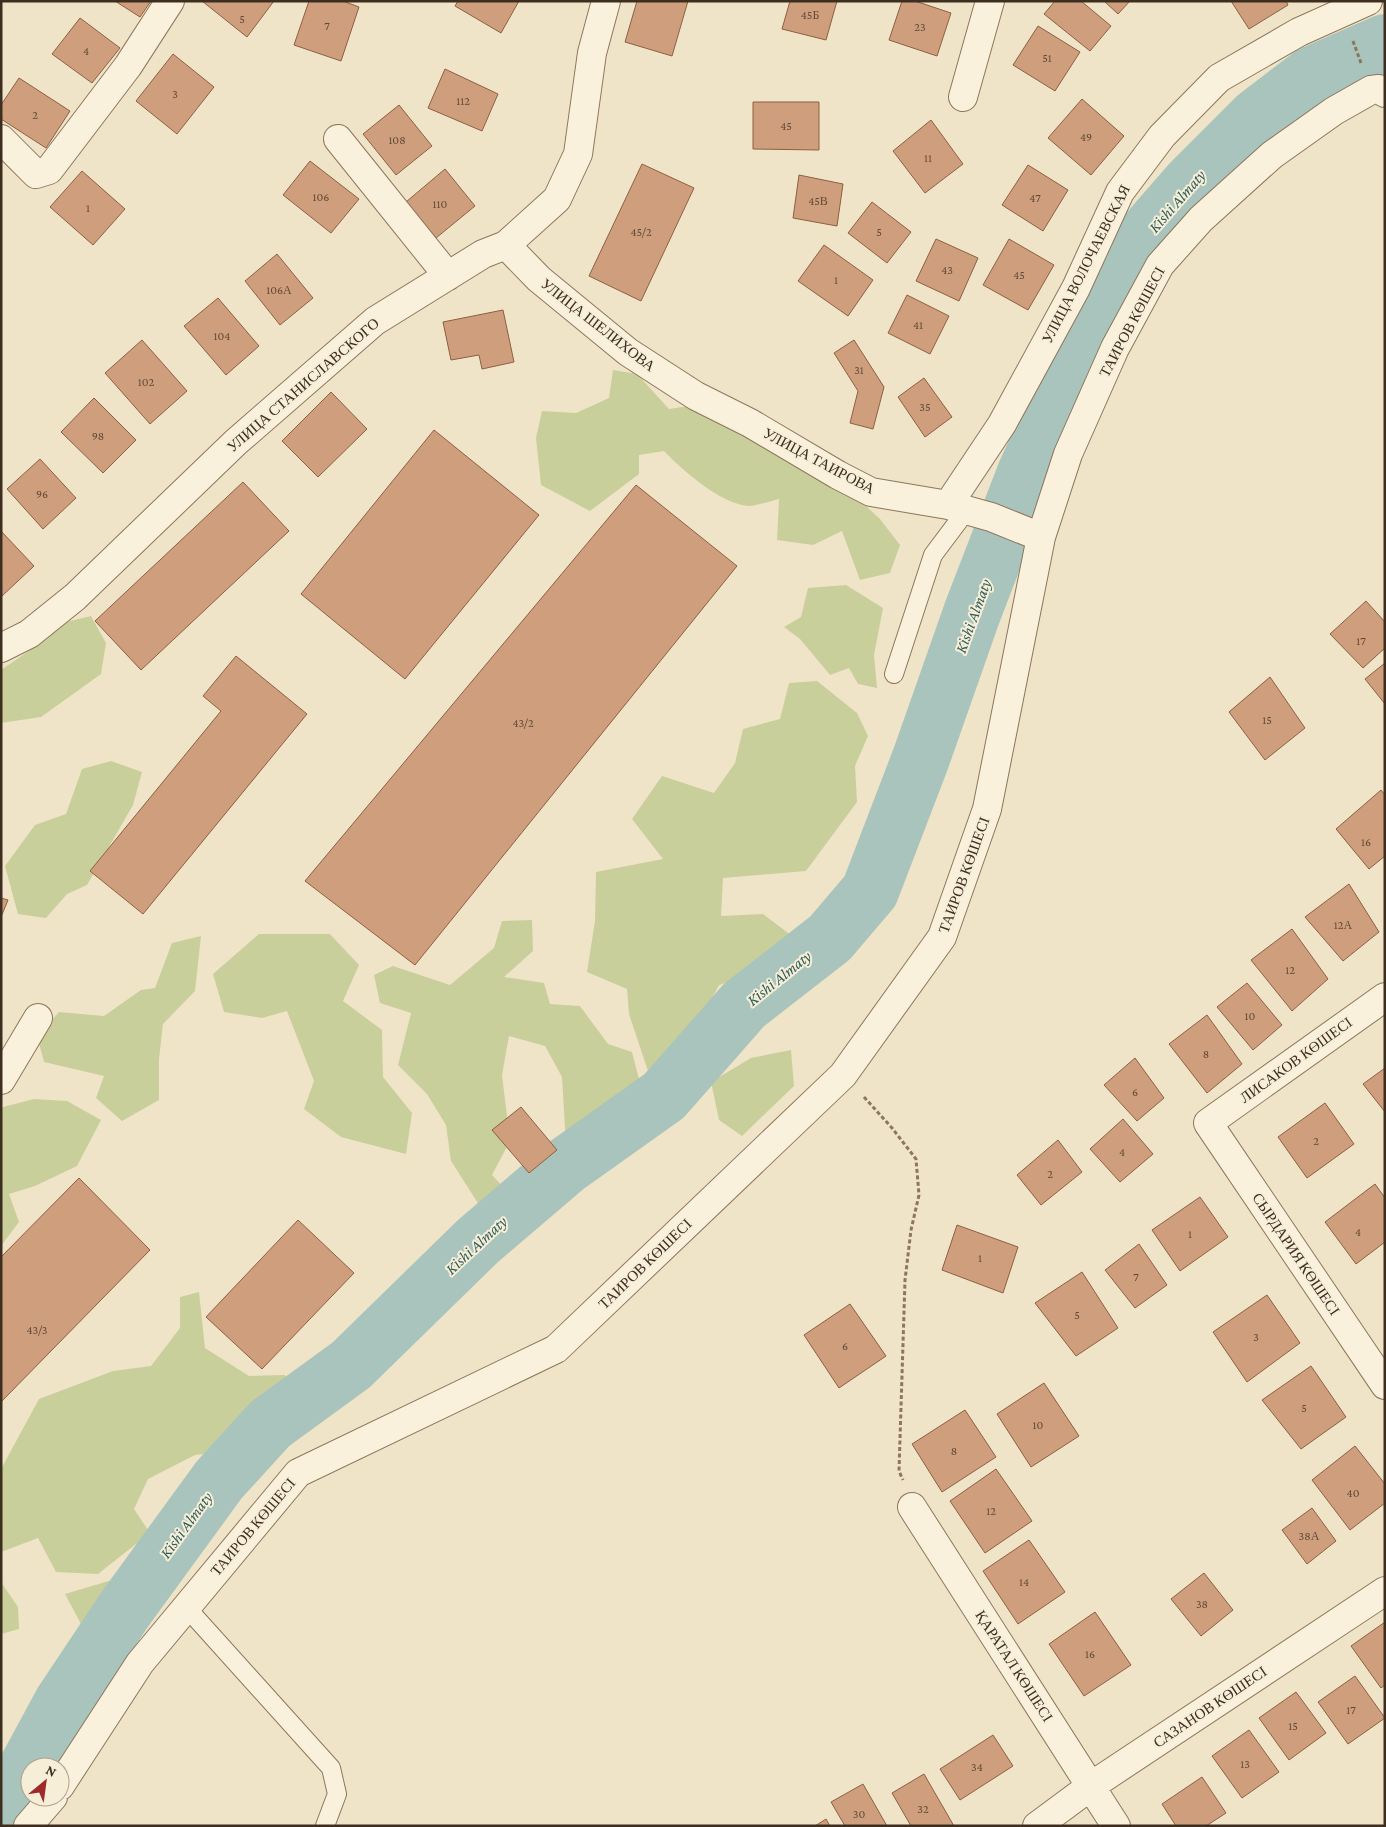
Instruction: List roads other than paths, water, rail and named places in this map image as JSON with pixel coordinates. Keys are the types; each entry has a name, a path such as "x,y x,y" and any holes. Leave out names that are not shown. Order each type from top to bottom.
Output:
{"street":[{"path":"1,139 36,174 49,170 128,66 170,1"},
{"name":"УЛИЦА СТАНИСЛАВСКОГО","path":"1,648 29,634 75,597 236,442 375,321 483,254 506,245 557,199 578,154 592,53 606,1"},
{"path":"963,97 990,1"},
{"name":"УЛИЦА ВОЛОЧАЕВСКАЯ","path":"968,511 1002,424 1076,288 1120,192 1162,136 1219,78 1299,32 1368,1"},
{"name":"ТАИРОВ КӨШЕСІ","path":"70,1771 140,1663 298,1472 556,1350 843,1075 942,937 987,809 1031,590 1032,533 1115,348 1160,265 1201,218 1272,155 1334,110 1371,90 1379,89 1385,93"},
{"path":"338,138 448,276"},
{"name":"УЛИЦА ШЕЛИХОВА","path":"506,245 539,279 628,352 696,396"},
{"name":"УЛИЦА ТАИРОВА","path":"696,396 750,423 871,492 968,511 1032,533"},
{"name":"ЛИСАКОВ КӨШЕСІ","path":"1208,1123 1385,997"},
{"path":"1,1080 38,1018"},
{"name":"СЫРДАРИЯ КӨШЕСІ","path":"1208,1123 1385,1385"},
{"name":"ҚАРАТАЛ КӨШЕСІ","path":"912,1507 1116,1826"},
{"name":"САЗАНОВ КӨШЕСІ","path":"1037,1826 1092,1786 1385,1591"},
{"path":"28,1826 44,1807"}],"lane":[{"path":"894,674 933,555 968,511"},
{"path":"186,1607 331,1768 338,1794 325,1826"}],"waterway":[{"name":"Kіshі Almaty","path":"1,1809 11,1798 63,1702 125,1609 219,1480 270,1424 351,1365 478,1241 567,1165 664,1096 744,1005 830,938 870,891 921,758 972,613 1026,473 1072,372 1149,231 1190,184 1257,117 1312,75 1385,43"}]}
